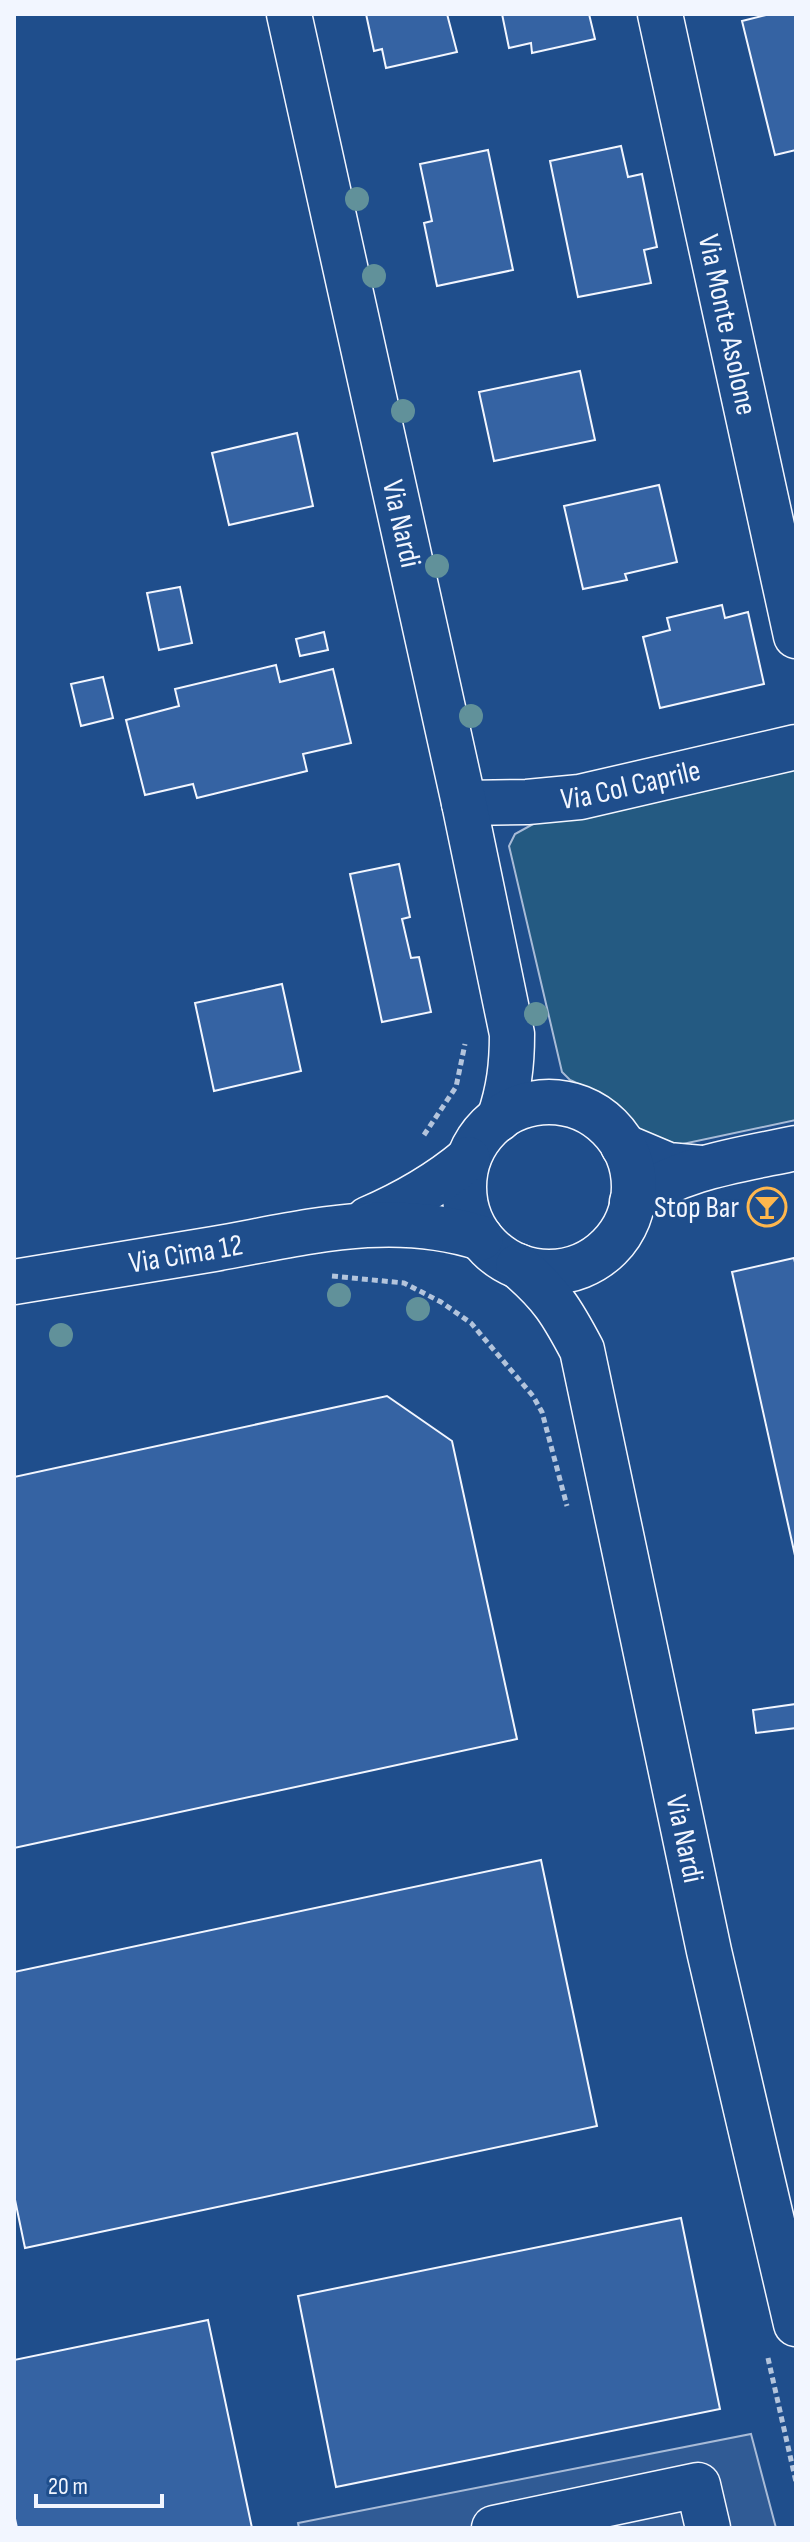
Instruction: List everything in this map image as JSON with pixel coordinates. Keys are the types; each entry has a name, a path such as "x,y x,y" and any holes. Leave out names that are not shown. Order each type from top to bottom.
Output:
{"main road":[{"name":"Via Nardi","path":"289,14 464,803 512,1034"},
{"name":"Via Monte Asolone","path":"660,14 796,636"},
{"name":"Via Col Caprile","path":"464,803 580,797 796,747"},
{"path":"512,1034 530,1065 565,1105"},
{"path":"499,1119 512,1070 512,1034"},
{"path":"359,1223 413,1200 443,1181 468,1159 481,1137 499,1119 535,1104 565,1105 582,1110 616,1136 632,1171 632,1202 621,1233 603,1252 582,1265 556,1272 518,1266"},
{"path":"623,1146 668,1165 701,1168"},
{"path":"632,1202 656,1187 701,1168 796,1148"},
{"path":"468,1159 465,1198 472,1223 481,1238 498,1255 518,1266 543,1288 561,1309 582,1350"},
{"path":"359,1223 430,1226 481,1238"},
{"name":"Via Cima 12","path":"14,1282 359,1223"},
{"path":"582,1350 591,1282 603,1252"},
{"name":"Via Nardi","path":"582,1350 709,1951 796,2324"},
{"path":"494,2528 698,2485 708,2528"}],"path":[{"path":"422,1137 456,1087 467,1036"},
{"path":"328,1276 404,1283 441,1302 471,1323 533,1396 542,1412 569,1515"}],"shaded area":[{"path":"796,767 796,1120 678,1145 631,1127 613,1104 599,1093 570,1080 562,1072 509,846 515,834 535,823"},
{"path":"751,2434 776,2528 299,2528 298,2523"}],"building":[{"path":"366,14 447,14 457,52 386,68 382,49 374,51"},
{"path":"502,14 589,14 595,39 532,53 531,43 509,48"},
{"path":"770,14 796,14 796,150 775,155 742,21"},
{"path":"621,146 628,177 642,174 657,247 644,250 651,283 578,297 550,161"},
{"path":"488,150 513,270 437,286 424,223 432,221 420,164"},
{"path":"580,371 595,440 494,461 479,392"},
{"path":"297,433 313,506 229,525 212,453"},
{"path":"659,485 677,562 625,574 627,580 583,589 564,506"},
{"path":"180,587 192,643 159,650 147,593"},
{"path":"722,605 725,618 748,612 764,684 660,708 643,637 670,630 667,618"},
{"path":"324,632 328,650 300,656 296,639"},
{"path":"276,665 280,682 333,669 351,743 303,754 307,771 197,798 193,784 145,795 126,720 179,706 175,689"},
{"path":"103,677 113,718 81,726 71,684"},
{"path":"399,864 410,917 402,919 411,958 419,957 431,1012 382,1022 350,874"},
{"path":"282,984 301,1071 214,1091 195,1003"},
{"path":"794,1258 796,1267 796,1560 732,1272"},
{"path":"387,1396 452,1441 517,1739 14,1848 14,1477"},
{"path":"796,1704 796,1728 756,1733 753,1710"},
{"path":"541,1860 597,2126 25,2248 14,2195 14,1972"},
{"path":"681,2218 720,2409 336,2487 298,2296"},
{"path":"208,2320 252,2528 17,2528 14,2514 14,2360"}],"place":[{"name":"Stop Bar","path":"767,1207"}]}
